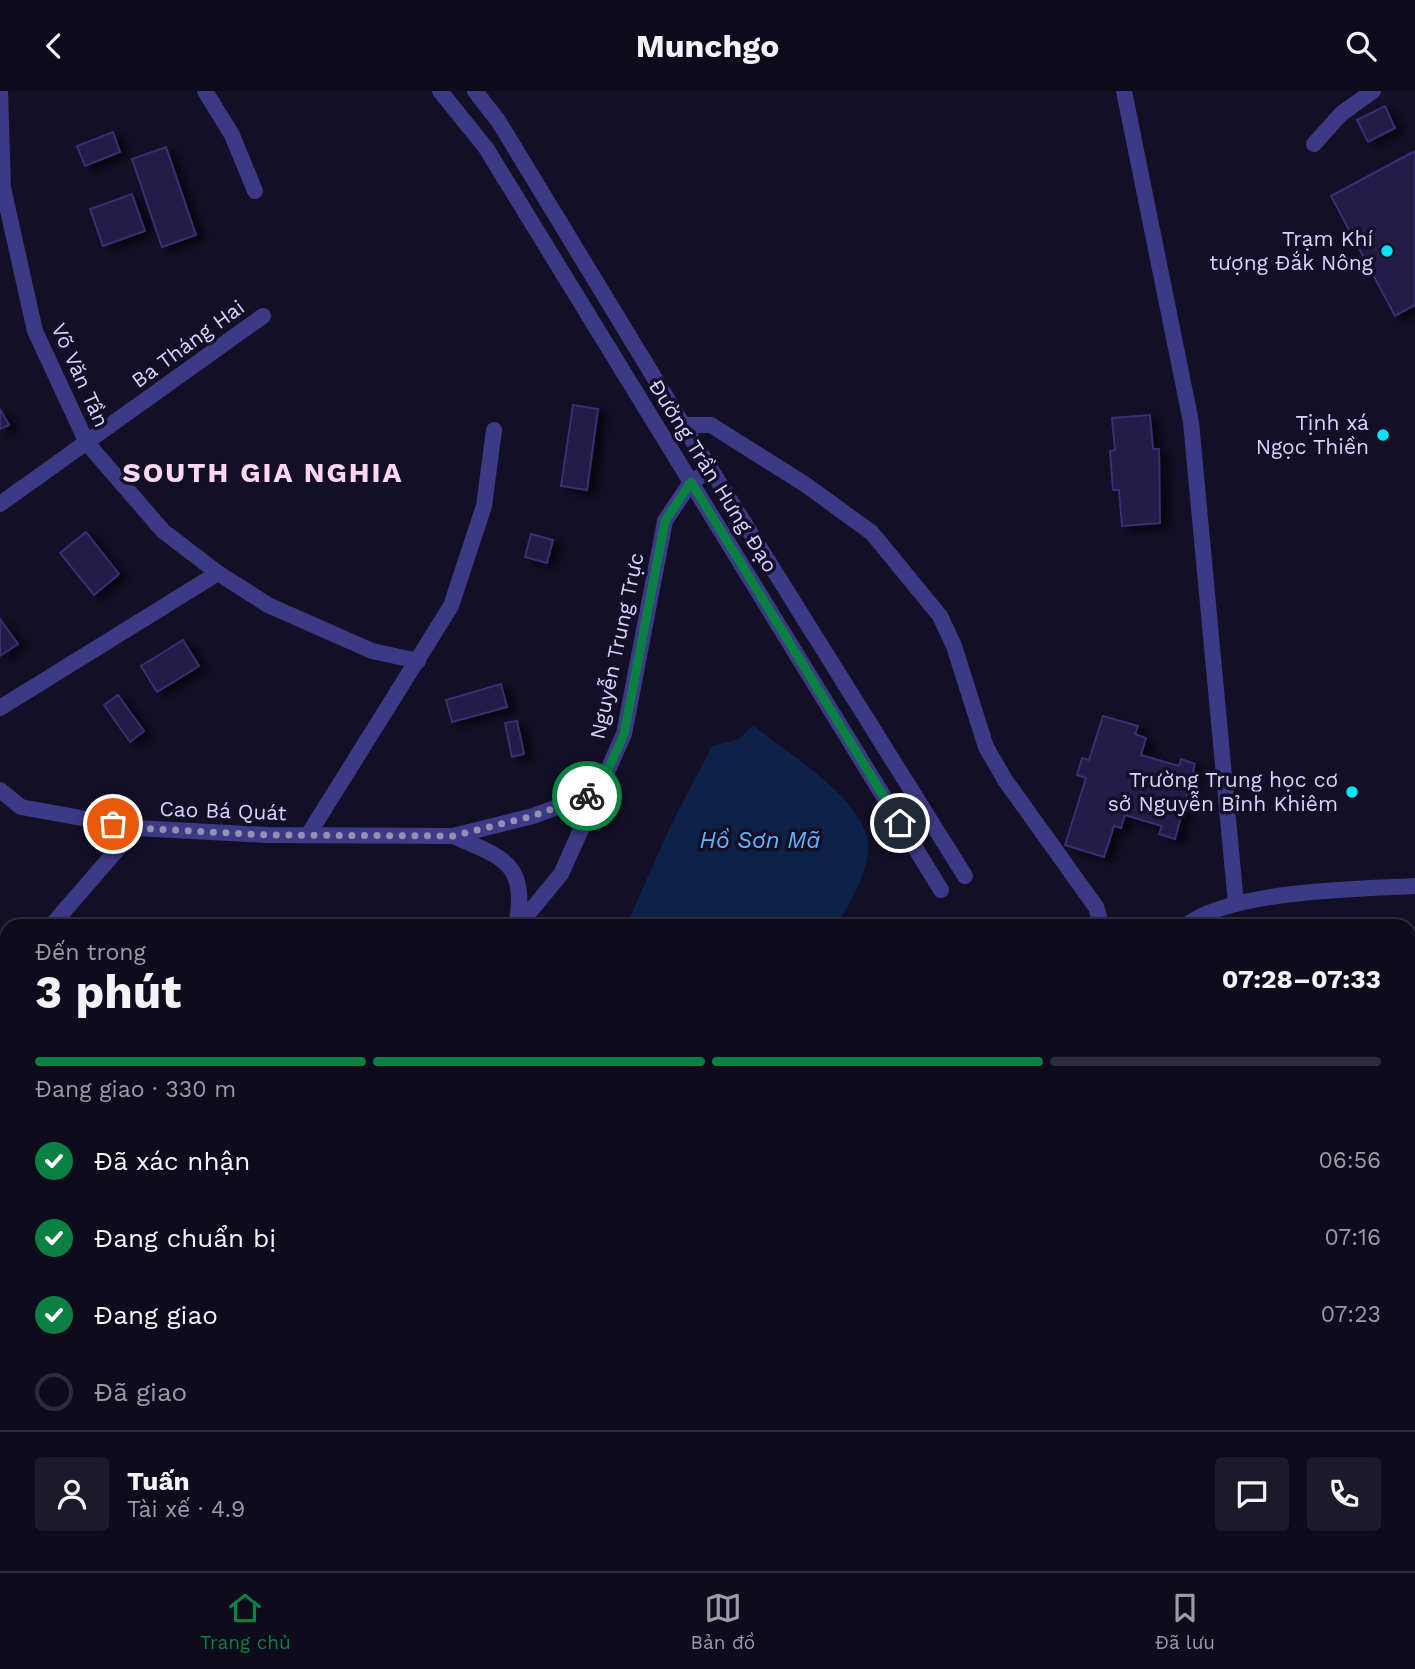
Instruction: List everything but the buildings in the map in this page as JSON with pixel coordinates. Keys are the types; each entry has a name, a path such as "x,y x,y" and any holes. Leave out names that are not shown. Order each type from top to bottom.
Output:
{"street":[{"name":"Võ Văn Tần","path":"0,91 3,188 35,331 87,443 163,531 268,605 372,651 418,661"},
{"path":"205,91 232,135 255,191"},
{"name":"Đường Trần Hưng Đạo","path":"440,91 486,148 941,890"},
{"name":"Đường Trần Hưng Đạo","path":"475,91 499,122 683,425 965,876"},
{"path":"1124,91 1191,422 1236,904"},
{"path":"1314,144 1341,114 1373,91"},
{"name":"Ba Tháng Hai","path":"0,504 263,316"},
{"path":"683,425 711,425 806,485 872,533 940,616 954,646 986,747 1005,780 1096,907 1100,919"},
{"path":"308,835 451,606 485,506 494,430"},
{"path":"691,482 712,470"},
{"name":"Nguyễn Trung Trực","path":"523,919 561,874 624,734 665,521 691,482"},
{"path":"0,708 218,572"},
{"path":"846,734 868,720"},
{"name":"Cao Bá Quát","path":"0,790 21,807 136,828 308,835 453,836 533,816 598,792"},
{"path":"57,919 136,828"},
{"name":"Cao Bá Quát","path":"453,836 502,857 516,876 517,919"},
{"path":"1201,919 1236,904 1286,894 1415,886"}],"water":[{"name":"Hồ Sơn Mã","path":"753,725 825,781 857,816 866,834 868,852 864,872 840,919 629,919 670,827 712,746 739,739"}],"way so far":[{"path":"113,824 136,828 267,835 453,836 533,816 587,796"}],"place":[{"name":"Trạm Khí tượng Đắk Nông","path":"1387,251"},
{"name":"Tịnh xá Ngọc Thiền","path":"1383,435"},
{"name":"Trường Trung học cơ sở Nguyễn Bỉnh Khiêm","path":"1352,792"}],"district":[{"name":"SOUTH GIA NGHIA","path":"263,472"}],"route":[{"path":"587,796 598,792 624,734 665,521 691,482 900,823"}]}
